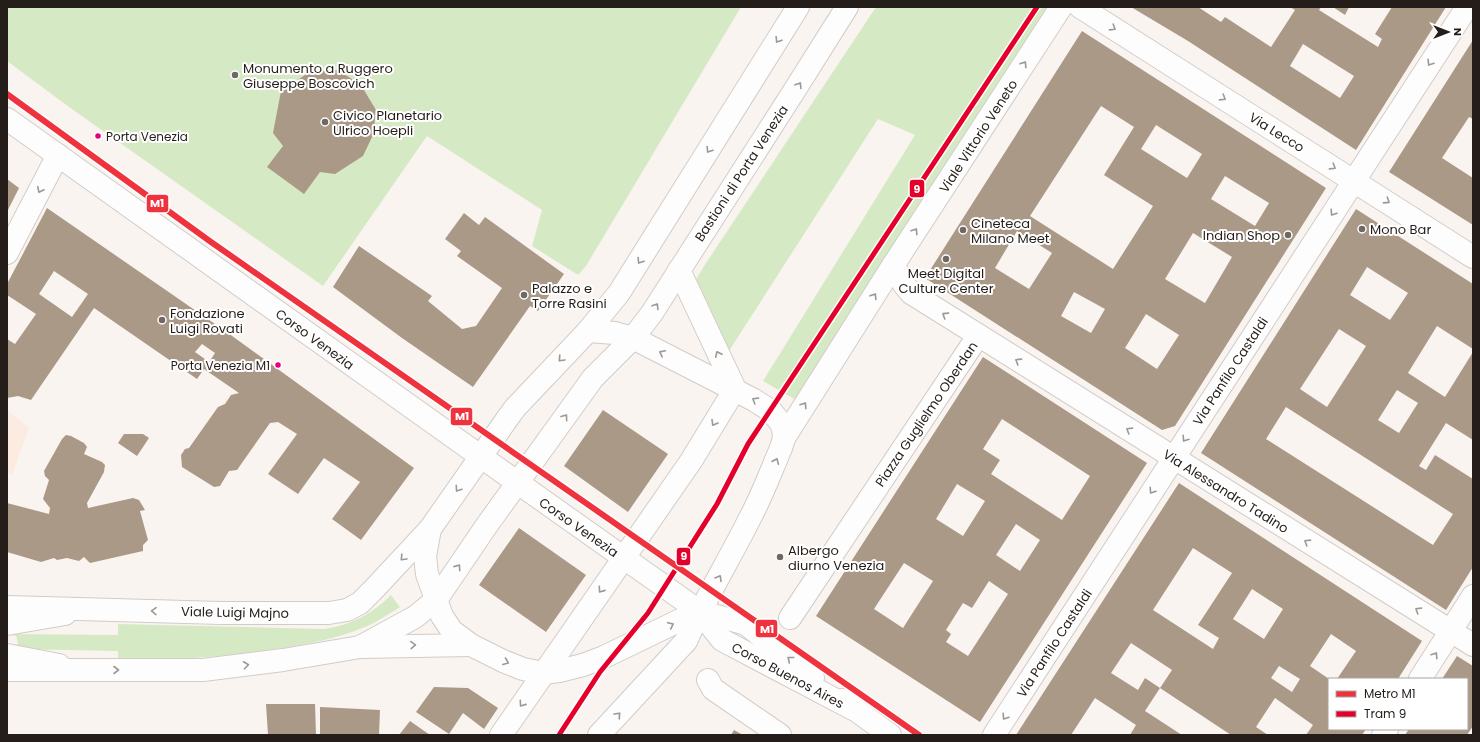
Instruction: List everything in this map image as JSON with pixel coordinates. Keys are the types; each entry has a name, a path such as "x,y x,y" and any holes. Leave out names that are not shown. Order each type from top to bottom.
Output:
{"main road":[{"path":"699,612 604,657 583,665 544,673 523,669 471,645 452,631 442,616 436,600 427,574 425,556 430,529 515,408 588,330 619,293 798,7"},
{"name":"Bastioni di Porta Venezia","path":"633,338 652,313 847,7"},
{"name":"Viale Vittorio Veneto","path":"894,264 1061,7"},
{"name":"Via Lecco","path":"1080,7 1473,257"},
{"name":"Via Panfilo Castaldi","path":"994,735 1467,7"},
{"name":"Corso Venezia","path":"7,119 623,558"},
{"path":"7,253 58,155"},
{"path":"599,735 686,641 699,612 726,565 757,505 784,438 894,264"},
{"name":"Piazza Guglielmo Oberdan","path":"790,618 978,336 911,293 903,286 898,277 894,264"},
{"path":"679,270 735,389"},
{"path":"588,330 615,333 633,338 735,389 754,400 776,416 782,425 784,438"},
{"name":"Via Alessandro Tadino","path":"978,336 1473,645"},
{"path":"360,647 415,617 436,600 593,378 633,338"},
{"path":"501,735 691,461 735,389"},
{"name":"Viale Luigi Majno","path":"7,607 221,613 329,613 347,610 360,603 430,529"},
{"path":"623,558 699,612"},
{"path":"1421,678 1473,596"},
{"path":"7,624 90,609"},
{"name":"Corso Buenos Aires","path":"699,612 722,640 853,709"},
{"name":"Corso Buenos Aires","path":"699,612 746,624 853,709 890,735"},
{"name":"Corso Buenos Aires","path":"686,641 722,640"},
{"path":"623,648 686,641"},
{"path":"7,670 203,670 283,660 360,647 471,645"},
{"path":"7,655 87,670"},
{"path":"708,680 713,689 780,735"}],"shaded area":[{"path":"7,410 29,428 12,475 7,472"}],"green space":[{"path":"7,7 741,7 586,266 578,275 532,246 542,210 427,136 323,286 69,107 7,61"},
{"path":"876,7 1051,7 796,400 763,381 915,135 878,119 729,351 692,286"},
{"path":"391,595 400,607 364,628 332,638 300,645 246,653 204,657 118,660 118,651 11,649 18,643 16,636 11,634 118,635 118,624 324,629 343,625 360,618 376,608"}],"building":[{"path":"1131,7 1198,7 1221,22 1225,17 1271,47 1295,10 1290,7 1321,7 1319,10 1378,47 1382,39 1375,34 1392,7 1446,7 1356,150 1188,41","holes":["1303,44 1354,76 1340,98 1290,66"]},
{"path":"1333,7 1349,7 1345,15"},
{"path":"1082,31 1326,188 1175,426 1162,430 925,278","holes":["1101,106 1134,127 1104,175 1153,206 1113,269 1030,216","1156,125 1202,154 1187,178 1141,149","1225,176 1269,203 1255,226 1211,199","1017,231 1052,253 1029,289 995,268","1193,233 1232,257 1205,303 1165,279","1074,292 1105,309 1091,333 1061,316","1146,314 1179,335 1157,369 1125,348"]},
{"path":"1473,40 1473,119 1469,117 1442,158 1473,178 1473,225 1389,172"},
{"name":"Civico Planetario Ulrico Hoepli","path":"338,70 361,85 376,110 373,135 363,156 335,174 320,172 304,194 267,167 283,146 273,133 281,91 311,71"},
{"path":"7,179 19,188 7,212"},
{"path":"47,208 228,333 414,468 361,540 332,519 360,482 324,458 298,494 268,474 297,434 278,422 270,423 237,470 229,471 220,486 214,487 182,467 181,455 185,449 189,448 218,407 225,404 231,395 239,393 204,369 197,379 94,308 31,400 18,396 7,398 7,339 15,344 36,314 7,295 7,284","holes":["54,271 88,294 72,317 39,294","202,344 215,353 209,362 195,352"]},
{"path":"1356,209 1473,284 1473,349 1437,326 1408,373 1445,397 1473,352 1473,440 1446,423 1419,466 1426,470 1435,455 1473,479 1473,567 1446,610 1201,453","holes":["1367,267 1408,293 1390,320 1350,295","1339,329 1366,346 1327,407 1300,389","1397,390 1418,403 1399,433 1378,420","1286,407 1453,514 1433,545 1266,439"]},
{"name":"Palazzo e Torre Rasini","path":"464,213 479,225 485,217 564,274 538,311 530,306 473,387 402,338 333,287 359,246 432,296 428,301 462,329 476,326 502,288 457,256 461,251 445,239"},
{"path":"983,357 1147,463 980,722 816,616","holes":["1002,419 1090,476 1062,520 991,474 1000,460 983,449","957,484 985,501 963,536 936,519","1016,524 1040,540 1020,571 996,555","904,563 933,581 903,628 874,609","989,581 1008,594 968,656 946,642 951,634 946,630 963,603 972,608"]},
{"path":"603,410 668,454 628,512 564,466"},
{"path":"124,434 143,434 149,438 137,456 118,443"},
{"path":"66,435 84,443 87,447 84,454 102,462 105,465 104,472 87,503 88,508 133,498 139,500 145,510 140,511 148,540 143,545 143,551 90,563 84,557 79,561 67,558 57,560 54,558 41,562 7,552 7,503 49,514 50,508 43,499 49,480 45,476 44,471 62,439"},
{"path":"1179,483 1422,641 1399,678 1338,678 1356,651 1331,634 1310,666 1328,678 1328,730 1365,730 1362,735 1306,735 1313,725 1275,698 1256,727 1268,735 1231,735 1160,688 1145,711 1182,735 1130,735 1136,725 1095,698 1071,735 1016,735","holes":["1193,548 1232,573 1198,625 1219,638 1213,649 1153,610","1252,589 1283,609 1264,639 1233,619","1131,643 1172,670 1160,688 1145,678 1138,690 1111,673","1279,666 1300,679 1292,692 1271,678"]},
{"path":"519,528 586,575 546,632 479,585"},
{"path":"1457,656 1473,666 1473,726 1467,735 1405,735 1408,730 1468,730 1468,678 1443,678"},
{"path":"434,687 468,688 498,708 484,729 463,713 449,734 416,712"},
{"path":"266,704 315,704 316,735 268,735"},
{"path":"320,707 380,710 379,735 320,735"},
{"path":"410,721 430,735 399,735"},
{"path":"734,730 743,735 731,735"}],"metro line":[{"name":"M1","path":"7,94 211,242 919,735"}],"tram line":[{"name":"9","path":"559,735 600,672 648,613 717,504 748,444 1037,7"}],"place":[{"name":"Monumento a Ruggero Giuseppe Boscovich","path":"235,75"},
{"name":"Civico Planetario Ulrico Hoepli","path":"325,122"},
{"name":"Porta Venezia","path":"98,136"},
{"name":"Mono Bar","path":"1362,229"},
{"name":"Cineteca Milano Meet","path":"963,230"},
{"name":"Indian Shop","path":"1288,235"},
{"name":"Meet Digital Culture Center","path":"946,259"},
{"name":"Palazzo e Torre Rasini","path":"524,295"},
{"name":"Fondazione Luigi Rovati","path":"162,320"},
{"name":"Porta Venezia M1","path":"278,365"},
{"name":"Albergo diurno Venezia","path":"780,557"}]}
